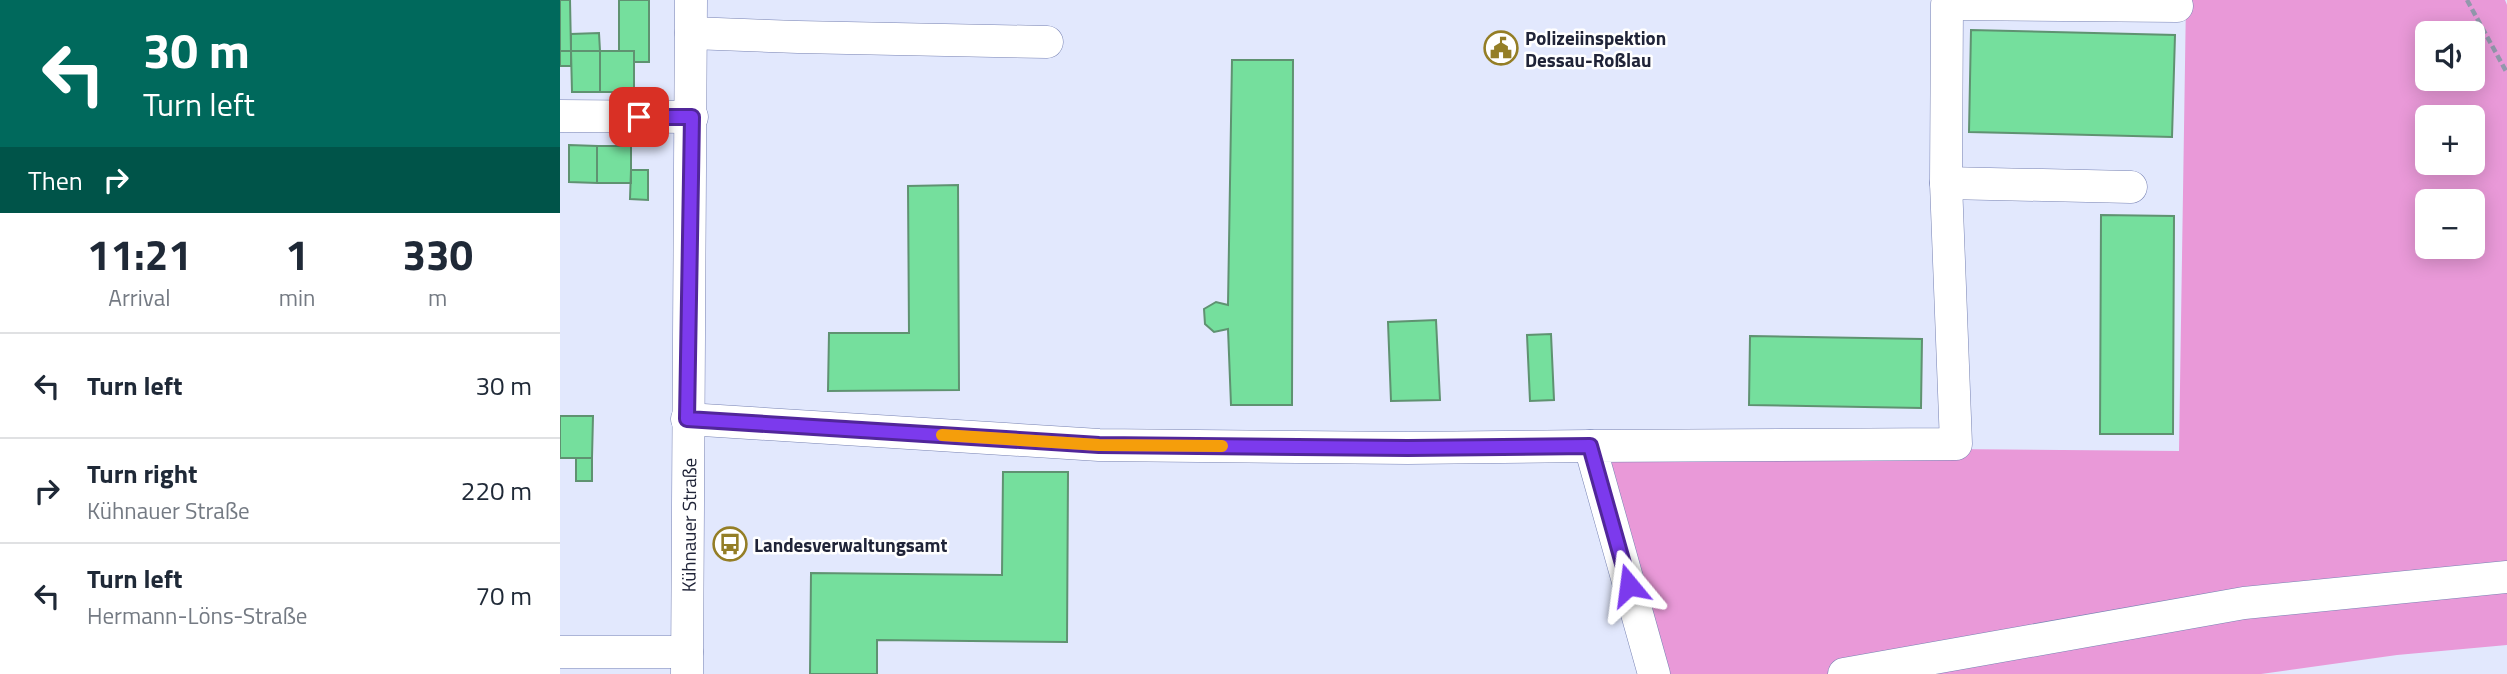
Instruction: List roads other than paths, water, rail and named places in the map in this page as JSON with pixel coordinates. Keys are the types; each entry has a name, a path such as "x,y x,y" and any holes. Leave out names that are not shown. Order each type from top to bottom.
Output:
{"street":[{"name":"Kühnauer Straße","path":"678,659 687,419 692,117 691,0"},
{"path":"687,419 1099,445 1395,448 1956,444 1946,183 1947,4 2177,6"},
{"path":"691,33 1047,41"},
{"path":"560,116 692,117"},
{"path":"1946,183 2131,187"},
{"path":"1590,446 1654,674"},
{"path":"1844,674 2244,603 2507,577"},
{"path":"560,652 678,659"}],"place":[{"name":"Polizeiinspektion Dessau-Roßlau","path":"1501,48"},
{"name":"Landesverwaltungsamt","path":"730,544"}]}
